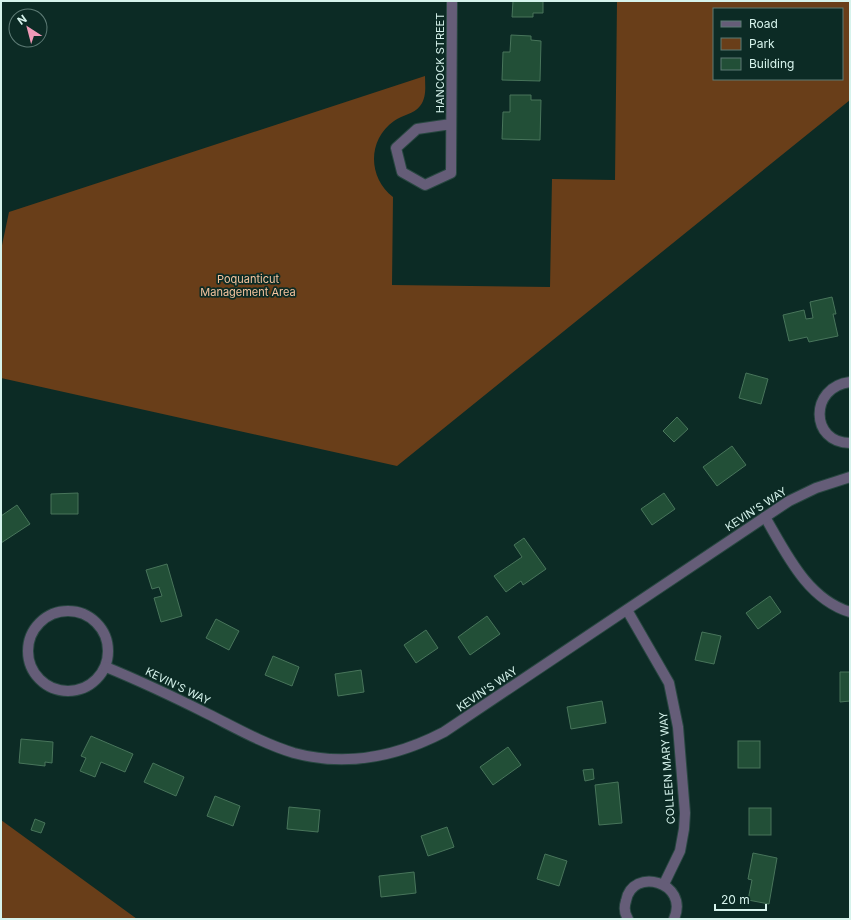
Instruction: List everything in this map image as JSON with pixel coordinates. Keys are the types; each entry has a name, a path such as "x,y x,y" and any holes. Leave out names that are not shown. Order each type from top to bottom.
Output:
{"street":[{"name":"HANCOCK STREET","path":"451,124 417,129 396,148 402,172 425,185 451,173 452,1"},
{"path":"850,382 831,388 824,396 820,405 819,415 821,425 827,433 835,440 850,443"},
{"name":"KEVIN'S WAY","path":"106,667 152,686 248,734 295,753 336,759 362,758 389,754 413,746 444,732 803,493 850,477"},
{"path":"765,517 810,587 834,606 850,612"},
{"path":"68,610 81,612 93,618 108,640 109,654 106,667 98,678 88,686 75,691 61,691 55,689 38,678 31,667 28,653 29,640 35,628 44,619 55,613 68,610"},
{"name":"COLLEEN MARY WAY","path":"627,610 669,683 678,727 685,813 684,829 680,851 664,884"},
{"path":"628,919 624,907 626,898 631,890 646,881 655,881 664,884 671,890 677,906 674,919"}],"green space":[{"name":"Poquanticut Management Area","path":"617,1 850,1 850,100 397,466 1,378 1,250 9,212 425,76 425,95 420,106 415,111 394,121 385,129 375,148 375,170 385,189 393,197 392,285 550,287 552,179 615,180"},
{"path":"1,820 137,919 1,919"}],"building":[{"path":"513,1 543,1 543,13 533,13 533,17 512,17"},
{"path":"511,35 531,36 531,40 541,41 540,81 502,80 503,52 510,52"},
{"path":"510,95 531,95 531,100 541,100 540,140 502,139 503,112 510,112"},
{"path":"832,297 836,314 833,314 838,336 809,342 807,337 789,341 783,315 804,310 806,319 813,318 810,302"},
{"path":"746,373 768,379 761,404 739,398"},
{"path":"677,417 688,429 674,442 663,431"},
{"path":"732,446 746,465 717,486 703,467"},
{"path":"78,493 78,514 51,514 51,494"},
{"path":"664,493 675,509 652,525 641,509"},
{"path":"17,505 30,524 1,543 1,516"},
{"path":"524,538 546,569 523,585 521,581 506,592 494,576 522,557 514,545"},
{"path":"167,564 182,616 161,622 154,598 162,596 159,587 152,589 146,570"},
{"path":"770,596 781,612 758,629 746,613"},
{"path":"487,616 500,634 470,655 458,637"},
{"path":"216,619 239,631 229,650 206,638"},
{"path":"426,630 438,648 416,663 404,645"},
{"path":"702,632 721,636 714,664 695,660"},
{"path":"273,656 299,667 292,686 265,675"},
{"path":"361,670 364,692 338,696 335,674"},
{"path":"840,672 850,672 850,701 840,702"},
{"path":"602,701 606,723 571,729 567,707"},
{"path":"91,736 133,754 125,772 101,762 95,777 80,771 86,758 81,756"},
{"path":"21,739 53,742 52,763 45,762 45,766 19,763"},
{"path":"738,741 760,741 760,768 738,768"},
{"path":"508,747 521,765 493,785 480,767"},
{"path":"153,763 184,777 176,796 144,782"},
{"path":"593,769 594,779 585,781 583,770"},
{"path":"618,782 622,823 599,825 595,785"},
{"path":"215,796 240,806 233,826 207,816"},
{"path":"289,807 320,810 318,832 287,829"},
{"path":"749,808 771,808 771,835 749,835"},
{"path":"35,819 45,823 41,833 31,830"},
{"path":"447,827 454,847 428,856 421,836"},
{"path":"753,853 777,858 769,904 748,900 752,880 748,879"},
{"path":"545,854 567,861 559,886 537,879"},
{"path":"414,872 416,893 381,897 379,876"}]}
